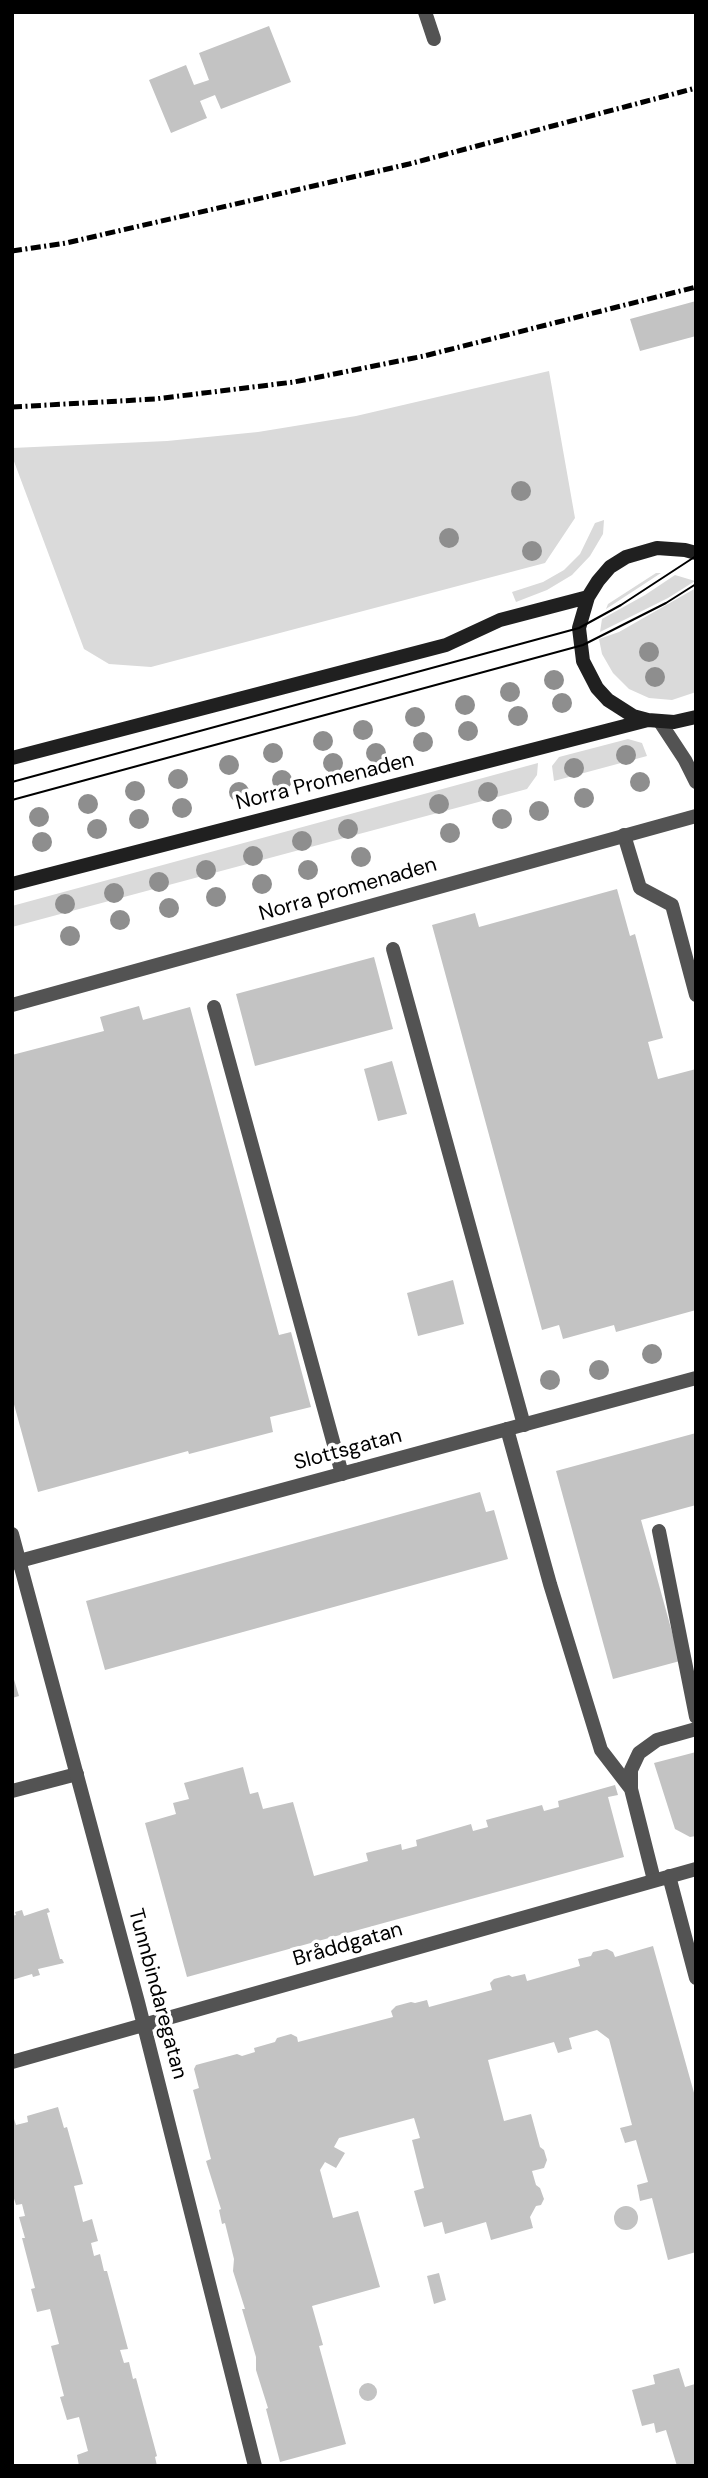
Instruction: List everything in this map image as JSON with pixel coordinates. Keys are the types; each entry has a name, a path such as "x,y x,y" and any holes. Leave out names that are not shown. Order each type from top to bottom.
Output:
{"main road":[{"path":"654,721 620,709 608,700 589,675 580,646 579,628 588,597 598,580 626,557 657,548 696,553"},
{"path":"12,758 446,645 500,620 588,597"},
{"name":"Norra Promenaden","path":"12,884 654,721 696,717"}],"street":[{"path":"425,12 433,39"},
{"path":"654,721 685,760 696,782"},
{"name":"Norra promenaden","path":"12,1005 696,816"},
{"path":"624,835 640,888 672,905 696,995"},
{"path":"393,950 524,1425"},
{"path":"214,1007 342,1474"},
{"name":"Slottsgatan","path":"16,1562 696,1378"},
{"path":"508,1429 550,1584 601,1751 631,1788"},
{"path":"659,1531 696,1717"},
{"name":"Tunnbindaregatan","path":"12,1534 16,1562 77,1774 144,2025 255,2466"},
{"path":"654,1880 631,1788 631,1769 639,1753 657,1740 696,1729"},
{"path":"12,1791 77,1774"},
{"name":"Bråddgatan","path":"12,2062 696,1869"},
{"path":"669,1876 696,1978"}],"shaded area":[{"path":"549,371 575,518 545,563 151,667 109,664 84,649 12,456 12,448 167,441 258,432 356,416"},
{"path":"604,520 603,534 590,556 572,575 547,590 516,602 512,592 543,582 564,570 580,554 595,523"},
{"path":"656,573 661,573 606,609 608,604"},
{"path":"675,575 695,581 668,598 600,632 602,619"},
{"path":"696,588 696,692 672,700 649,698 629,689 613,673 602,654 599,639 619,632"},
{"path":"628,739 642,743 647,756 554,781 552,766 559,757"},
{"path":"538,763 537,775 527,789 12,927 12,906"}],"building":[{"path":"269,26 291,82 221,109 215,95 200,101 207,118 171,133 149,80 186,65 194,85 209,80 199,53"},
{"path":"696,301 696,336 640,351 630,319"},
{"path":"617,889 630,936 635,934 663,1038 648,1042 658,1079 696,1069 696,1310 616,1332 614,1325 563,1339 559,1325 542,1330 432,925 475,913 479,927"},
{"path":"374,957 393,1029 255,1066 236,994"},
{"path":"139,1006 143,1020 190,1007 279,1335 291,1332 311,1407 270,1417 273,1432 189,1454 188,1451 38,1492 12,1397 12,1055 104,1031 100,1017"},
{"path":"392,1061 407,1114 378,1121 364,1069"},
{"path":"453,1280 464,1324 418,1336 407,1293"},
{"path":"696,1433 696,1505 641,1520 680,1661 613,1679 556,1471"},
{"path":"480,1492 486,1512 494,1510 508,1559 105,1670 86,1601"},
{"path":"12,1673 19,1696 12,1698"},
{"path":"696,1752 696,1836 690,1837 675,1829 654,1763"},
{"path":"243,1767 250,1794 258,1792 263,1809 293,1802 314,1876 368,1861 366,1853 401,1844 402,1850 417,1846 416,1840 471,1824 473,1831 488,1827 486,1820 542,1805 544,1811 559,1807 558,1801 615,1785 618,1795 608,1797 624,1857 187,1977 145,1823 176,1814 173,1803 189,1799 184,1783"},
{"path":"48,1908 50,1912 47,1913 60,1959 64,1963 38,1969 40,1975 33,1977 32,1974 12,1980 12,1916 22,1910 24,1916"},
{"path":"653,1946 696,2100 696,2252 668,2260 652,2198 640,2201 637,2185 648,2182 636,2140 625,2143 620,2128 632,2125 609,2039 597,2030 569,2038 572,2049 558,2053 554,2042 488,2060 504,2121 531,2114 540,2147 547,2160 544,2168 532,2171 544,2199 530,2217 533,2228 491,2240 486,2222 445,2234 442,2222 424,2227 414,2191 424,2188 412,2140 420,2138 414,2118 339,2138 334,2147 345,2153 336,2168 325,2162 320,2170 333,2218 358,2211 380,2287 312,2306 323,2345 319,2346 346,2444 280,2462 242,2309 245,2309 233,2271 234,2259 206,2161 211,2159 193,2090 199,2088 194,2069 196,2065 255,2052 254,2048 291,2034 297,2037 298,2042 393,2017 391,2011 396,2006 411,2002 427,2000 429,2007 492,1990 490,1983 494,1979 509,1975 512,1977 525,1974 527,1981 580,1966 578,1959 591,1956 593,1952 607,1949 613,1952 615,1957"},
{"path":"58,2107 64,2128 67,2127 83,2184 74,2186 83,2222 92,2219 98,2241 91,2243 94,2256 100,2254 104,2271 107,2271 128,2349 120,2350 124,2363 129,2362 133,2379 136,2378 157,2456 157,2466 79,2466 77,2455 88,2451 79,2417 67,2420 60,2397 64,2396 51,2346 59,2344 50,2309 37,2312 31,2289 35,2288 19,2217 25,2216 22,2204 16,2205 12,2192 12,2120 14,2119 16,2125 28,2122 27,2116"},
{"path":"626,2206 635,2209 638,2218 635,2227 626,2230 617,2227 614,2218 617,2209"},
{"path":"439,2273 446,2300 434,2304 427,2276"},
{"path":"679,2368 685,2387 696,2386 696,2466 677,2466 666,2430 656,2433 654,2423 642,2426 632,2390 655,2384 653,2375"},
{"path":"368,2383 374,2386 377,2392 374,2398 368,2401 362,2398 359,2392 362,2386"}],"tram line":[{"path":"12,782 579,628 621,605 696,556"},
{"path":"12,800 583,645 666,603 696,584"}],"railway":[{"path":"12,251 66,243 409,164 696,88"},
{"path":"12,407 155,399 294,382 424,356 696,287"}]}
